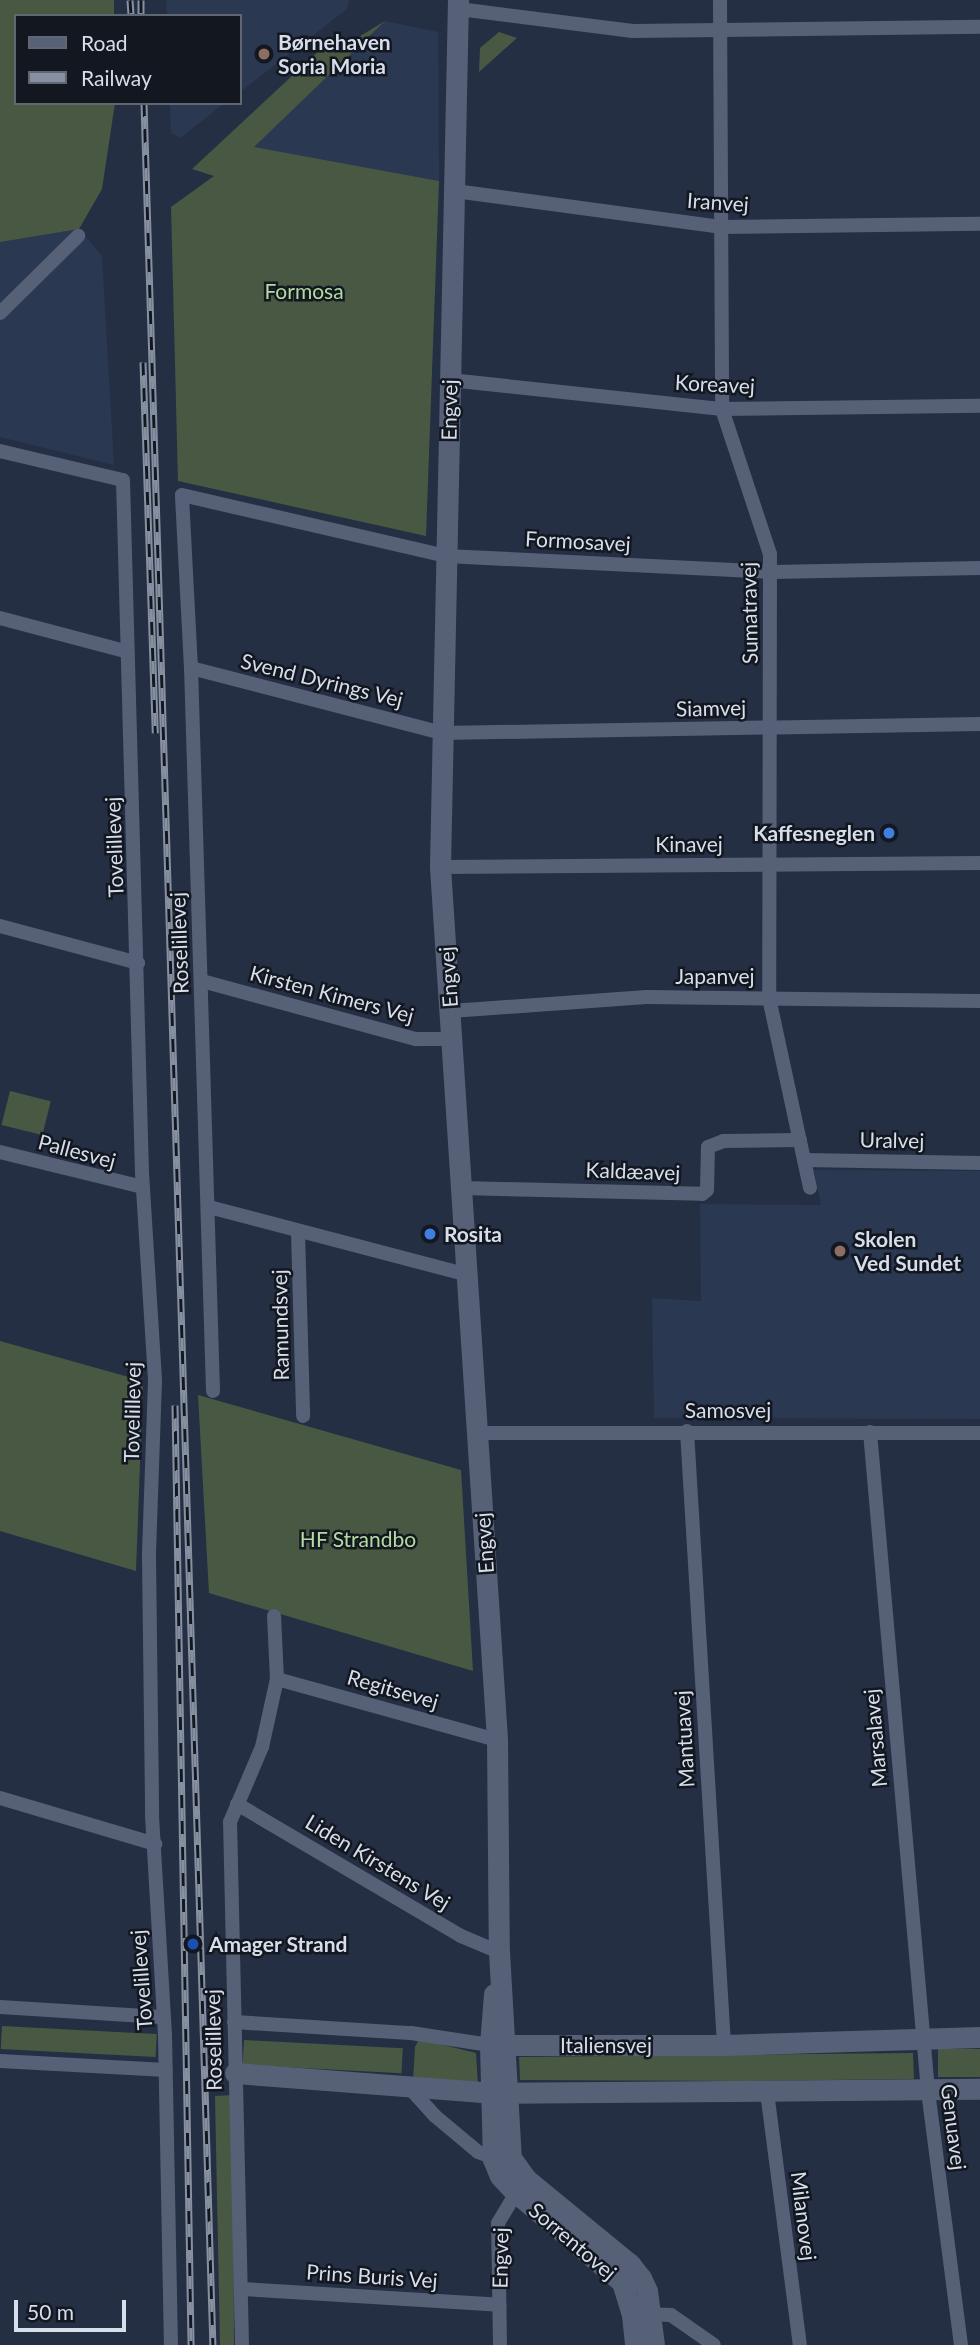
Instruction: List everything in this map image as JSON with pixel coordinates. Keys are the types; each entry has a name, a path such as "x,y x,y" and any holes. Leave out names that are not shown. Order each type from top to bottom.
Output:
{"street":[{"name":"Sumatravej","path":"720,0 722,409 770,554 769,998 810,1188"},
{"path":"458,5 633,31 980,27"},
{"name":"Engvej","path":"458,5 440,867 497,1740 499,2093"},
{"name":"Iranvej","path":"455,191 721,227 980,224"},
{"path":"0,313 78,236"},
{"name":"Koreavej","path":"450,380 722,409 980,406"},
{"name":"Tovelillevej","path":"0,451 123,480 125,650 138,963 143,1187 155,1381 149,1567 155,1843 161,2017 166,2070 171,2345"},
{"name":"Formosavej","path":"182,495 446,556 772,572 980,568"},
{"name":"Roselillevej","path":"182,495 202,981 213,1391"},
{"path":"0,618 125,650"},
{"name":"Svend Dyrings Vej","path":"191,668 442,733"},
{"name":"Siamvej","path":"442,733 980,724"},
{"name":"Kinavej","path":"440,867 980,863"},
{"path":"0,926 138,963"},
{"name":"Kirsten Kimers Vej","path":"202,981 416,1038 452,1039"},
{"name":"Japanvej","path":"451,1011 647,997 980,1001"},
{"name":"Kaldæavej","path":"462,1188 702,1194 707,1190 708,1147 724,1141 800,1140"},
{"name":"Pallesvej","path":"0,1152 143,1187"},
{"name":"Uralvej","path":"804,1160 980,1163"},
{"path":"209,1207 468,1275"},
{"name":"Ramundsvej","path":"298,1232 303,1416"},
{"name":"Mantuavej","path":"687,1431 724,2045"},
{"name":"Marsalavej","path":"870,1432 923,2039"},
{"name":"Samosvej","path":"477,1433 980,1433"},
{"name":"Roselillevej","path":"242,2345 230,1822 262,1747 277,1679 274,1616"},
{"name":"Regitsevej","path":"277,1679 497,1740"},
{"path":"0,1798 155,1843"},
{"name":"Liden Kirstens Vej","path":"237,1804 461,1936 499,1952"},
{"path":"0,2007 161,2017"},
{"name":"Italiensvej","path":"234,2022 411,2033 498,2046 724,2045 980,2037"},
{"name":"Genuavej","path":"923,2039 961,2345"},
{"path":"0,2061 166,2070"},
{"path":"235,2073 499,2093 980,2089"},
{"name":"Sorrentovej","path":"408,2086 435,2116 502,2159 521,2186 622,2282 642,2314"},
{"name":"Milanovej","path":"767,2092 800,2345"},
{"path":"499,2093 502,2159"},
{"name":"Engvej","path":"500,2345 498,2223 521,2186"},
{"name":"Prins Buris Vej","path":"242,2289 500,2305"},
{"path":"635,2345 642,2314"},
{"path":"642,2314 654,2345"},
{"path":"642,2314 685,2321 714,2345"}],"shaded area":[{"name":"Børnehaven Soria Moria","path":"166,0 349,0 347,9 242,90 242,14 167,14"},
{"path":"385,21 438,32 439,181 253,147"},
{"name":"Børnehaven Soria Moria","path":"170,105 222,105 180,138 171,133"},
{"path":"79,229 102,256 114,465 0,437 0,241"},
{"name":"Skolen Ved Sundet","path":"814,1170 980,1171 980,1419 654,1418 652,1298 701,1301 700,1204 821,1205"}],"green space":[{"path":"0,0 114,0 114,14 14,14 14,105 115,105 102,189 79,229 0,242"},
{"name":"Formosa","path":"385,21 254,147 439,181 426,536 178,481 171,207 214,176 192,169 322,48 357,38"},
{"path":"499,32 517,38 479,72 480,48"},
{"path":"10,1091 51,1101 42,1135 2,1125"},
{"path":"0,1341 143,1381 136,1571 0,1531"},
{"name":"HF Strandbo","path":"198,1395 461,1470 473,1671 209,1593"},
{"path":"2,2026 157,2034 156,2057 1,2049"},
{"path":"419,2039 476,2053 478,2085 413,2082 415,2047"},
{"path":"244,2040 403,2048 401,2073 243,2065"},
{"path":"938,2049 980,2049 980,2077 938,2077"},
{"path":"913,2053 914,2079 749,2081 520,2080 519,2057"},
{"path":"233,2095 234,2345 220,2345 215,2096"}],"railway":[{"path":"130,0 131,14"},
{"path":"141,0 141,14"},
{"path":"144,105 213,2345"},
{"path":"143,362 155,733"},
{"path":"175,1405 191,2345"}],"place":[{"name":"Børnehaven Soria Moria","path":"264,54"},
{"name":"Kaffesneglen","path":"889,833"},
{"name":"Rosita","path":"430,1234"},
{"name":"Skolen Ved Sundet","path":"840,1251"},
{"name":"Amager Strand","path":"193,1944"}]}
